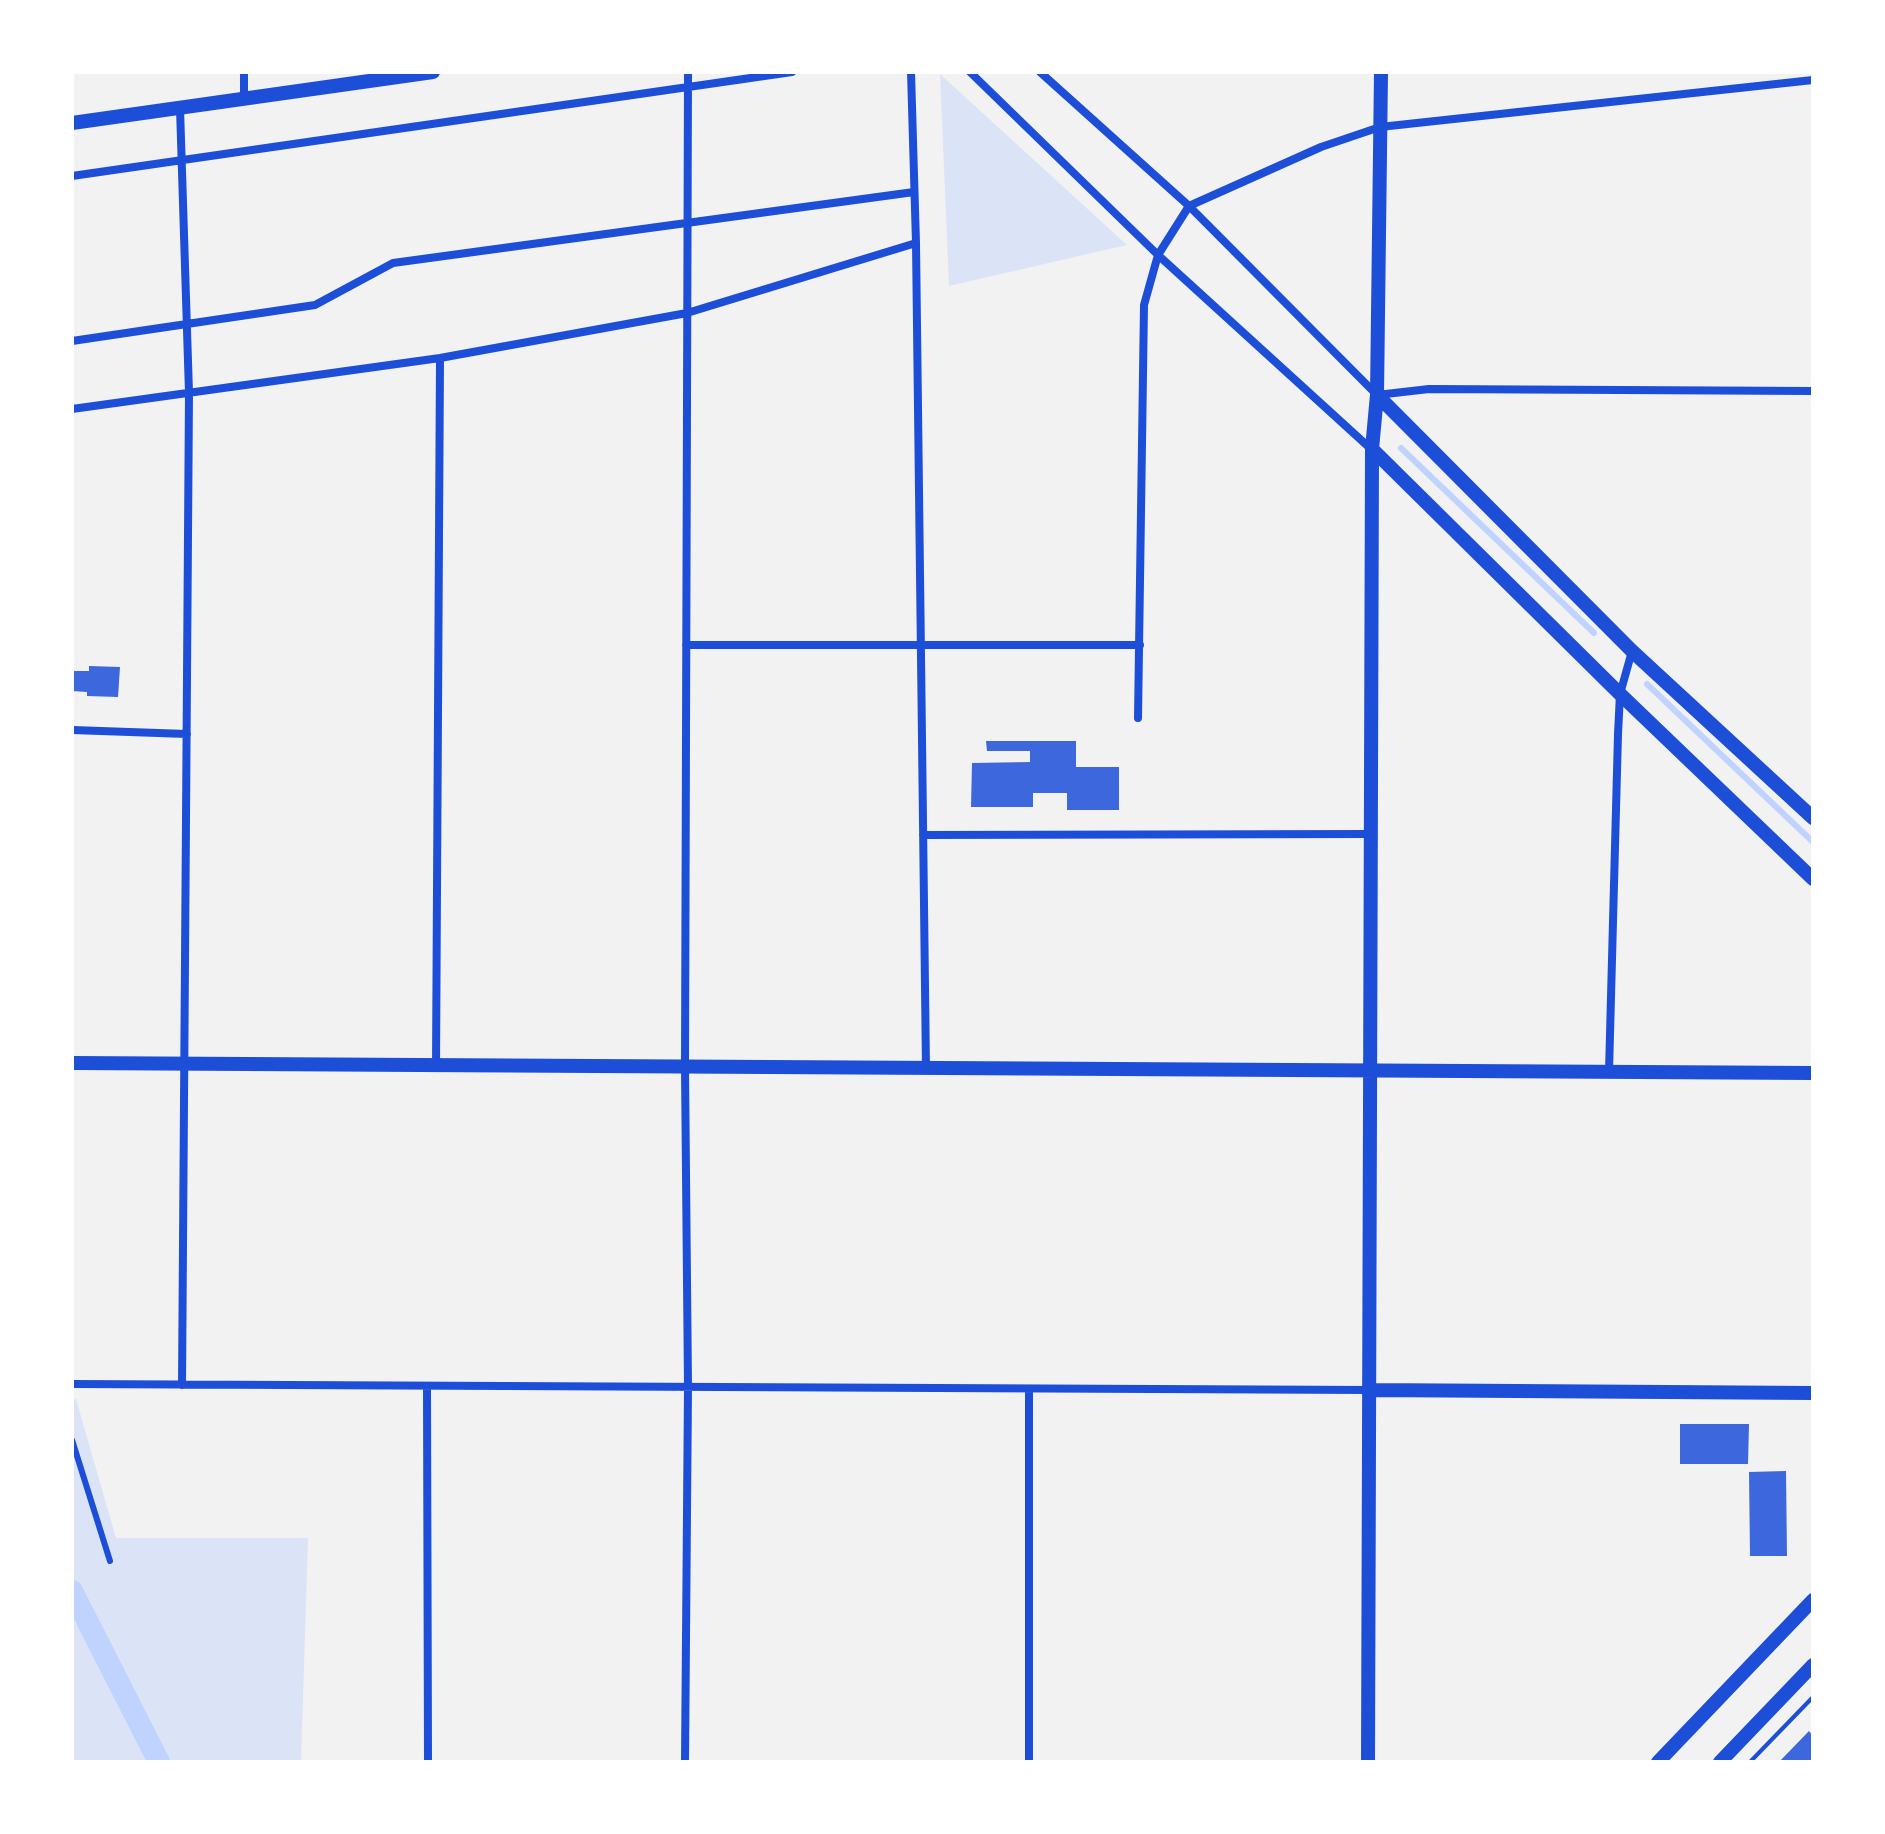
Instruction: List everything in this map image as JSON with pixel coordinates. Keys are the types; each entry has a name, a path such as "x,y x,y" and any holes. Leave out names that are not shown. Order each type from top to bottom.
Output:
{"street":[{"path":"244,72 244,99"},
{"path":"72,123 433,72"},
{"path":"685,1762 688,72"},
{"path":"72,176 792,72"},
{"path":"911,72 916,243 926,1069"},
{"path":"970,72 1158,255 1372,449 1813,879"},
{"path":"1040,72 1189,206 1632,651 1813,818"},
{"path":"1368,1762 1372,449 1377,395 1381,72"},
{"path":"1138,718 1144,305 1158,255 1189,206 1321,147 1380,127 1813,80"},
{"path":"180,108 189,393 182,1385"},
{"path":"72,341 315,305 393,263 914,192"},
{"path":"72,409 440,358 687,313 916,243"},
{"path":"436,1066 440,358"},
{"path":"1377,395 1429,389 1813,391"},
{"path":"686,645 1140,645"},
{"path":"1609,1072 1620,694 1632,651"},
{"path":"72,730 187,734"},
{"path":"923,835 1371,834"},
{"path":"72,1063 1813,1073"},
{"path":"72,1384 1813,1393"},
{"path":"427,1386 428,1762"},
{"path":"1029,1389 1029,1762"},
{"path":"1658,1762 1813,1600"},
{"path":"1720,1762 1813,1665"}],"lane":[{"path":"72,1440 110,1561"}],"path":[{"path":"1750,1762 1813,1697"}],"shaded area":[{"path":"940,74 1127,245 949,286"},
{"path":"76,1399 116,1538 308,1538 301,1762 72,1762 72,1400"}],"building":[{"path":"89,666 120,667 118,697 87,696 87,692 72,691 72,671 89,671"},
{"path":"986,741 1076,741 1076,767 1119,767 1119,810 1067,810 1067,793 1033,793 1033,807 971,807 972,763 1030,762 1030,751 987,751"},
{"path":"1680,1424 1749,1424 1748,1464 1680,1464"},
{"path":"1786,1471 1787,1556 1750,1556 1749,1472"},
{"path":"1809,1731 1813,1736 1813,1759 1810,1762 1779,1762"}],"waterway":[{"path":"1401,448 1594,633"},
{"path":"1647,684 1813,842"},
{"path":"72,1591 159,1762"}]}
